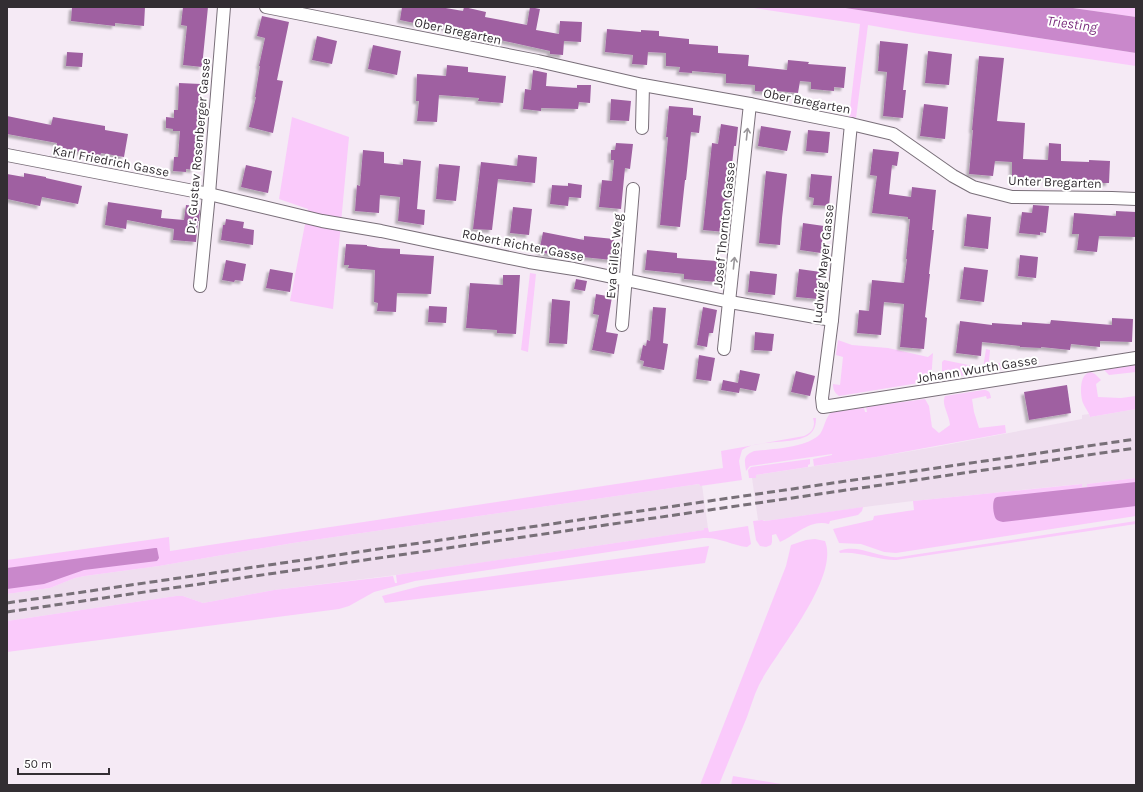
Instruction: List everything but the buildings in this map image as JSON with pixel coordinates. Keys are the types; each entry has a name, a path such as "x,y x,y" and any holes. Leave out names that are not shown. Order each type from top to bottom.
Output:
{"street":[{"name":"Dr. Gustav Rosenberger Gasse","path":"200,286 224,7"},
{"name":"Ober Bregarten","path":"266,7 500,54 643,85 750,104 893,134 953,176"},
{"path":"642,128 643,85"},
{"name":"Josef Thornton Gasse","path":"724,349 750,104"},
{"name":"Ludwig Mayer Gasse","path":"823,407 822,398 832,320 851,124"},
{"name":"Karl Friedrich Gasse","path":"7,155 209,194"},
{"name":"Unter Bregarten","path":"953,176 974,187 1012,197 1136,199"},
{"name":"Eva Gilles Weg","path":"622,325 633,188"},
{"name":"Robert Richter Gasse","path":"209,194 322,221 382,231 730,302 832,320"},
{"name":"Johann Wurth Gasse","path":"823,407 1136,358"}],"shaded area":[{"path":"747,7 839,7 1136,53 1136,66 868,25 856,118 849,117 860,24"},
{"path":"1066,7 1136,7 1136,17"},
{"path":"292,117 349,137 333,309 290,301 308,209 279,199"},
{"path":"530,273 536,274 528,352 521,350"},
{"path":"838,340 852,345 888,348 928,357 933,353 931,381 839,396 833,388 833,384 840,385 843,357 836,355"},
{"path":"986,349 990,350 989,361 1003,364 1007,368 942,379 942,362 944,360 983,368"},
{"path":"1136,365 1136,372 1109,375 1104,370"},
{"path":"1091,372 1101,380 1096,384 1098,397 1121,398 1136,396 1136,409 1090,417 1083,403 1081,384 1084,376"},
{"path":"987,390 989,392 991,398 987,399 986,396 972,399 979,428 1005,425 1006,433 876,457 814,466 813,459 832,454 750,466 746,471 745,459 750,453 754,451 798,445 814,439 820,434 832,412 864,408 865,412 867,412 866,407 925,399 929,406 932,427 939,433 950,425 944,402 945,396"},
{"path":"1136,409 1136,478 1087,484 1087,487 1082,487 1081,484 913,501 765,521 758,520 752,478 756,477 756,475 935,447 1082,419 1082,415 1089,414 1090,417"},
{"path":"813,418 816,418 815,424 813,430 805,437 788,441 763,443 807,435 814,426"},
{"path":"749,446 742,450 739,461 742,480 700,486 699,484 293,543 159,566 85,576 75,578 50,588 7,594 7,560 169,537 170,551 723,468 721,451"},
{"path":"810,459 810,464 808,467 756,475 756,478 749,478 748,470 751,467"},
{"path":"1136,478 1136,516 896,553 884,552 861,544 839,543 833,529 873,520 874,516 914,510 913,501 1082,484 1082,487 1087,487 1087,484"},
{"path":"699,484 700,486 702,485 708,528 704,528 705,530 396,575 274,590 203,603 183,596 176,596 7,621 7,594 50,588 75,578 85,576 159,566 293,543"},
{"path":"863,507 862,511 858,515 830,521 829,524 822,523 803,528 780,542 776,534 772,535 771,545 766,547 760,546 756,540 753,521 765,521"},
{"path":"1136,521 1136,524 896,560 882,559 854,553 840,553 839,551 854,549 884,556 899,557"},
{"path":"748,526 751,544 747,547 720,540 703,538 415,581 374,592 349,606 339,609 7,652 7,621 176,596 183,596 203,603 274,590 393,576 395,583 397,583 396,575 704,530 704,528 708,528 709,532"},
{"path":"815,539 825,541 827,556 823,574 815,594 759,685 719,785 700,785 786,566 791,545 806,540"},
{"path":"709,546 705,563 385,603 382,596 421,586"},
{"path":"733,776 787,785 731,785"}],"water":[{"name":"Triesting","path":"839,7 1066,7 1136,17 1136,53"},
{"path":"1136,482 1136,506 1003,522 997,520 994,515 993,502 997,497"},
{"path":"157,548 159,558 157,561 84,570 44,584 7,589 7,568"}],"railway":[{"path":"7,603 1136,439"},
{"path":"7,612 1136,448"}]}
